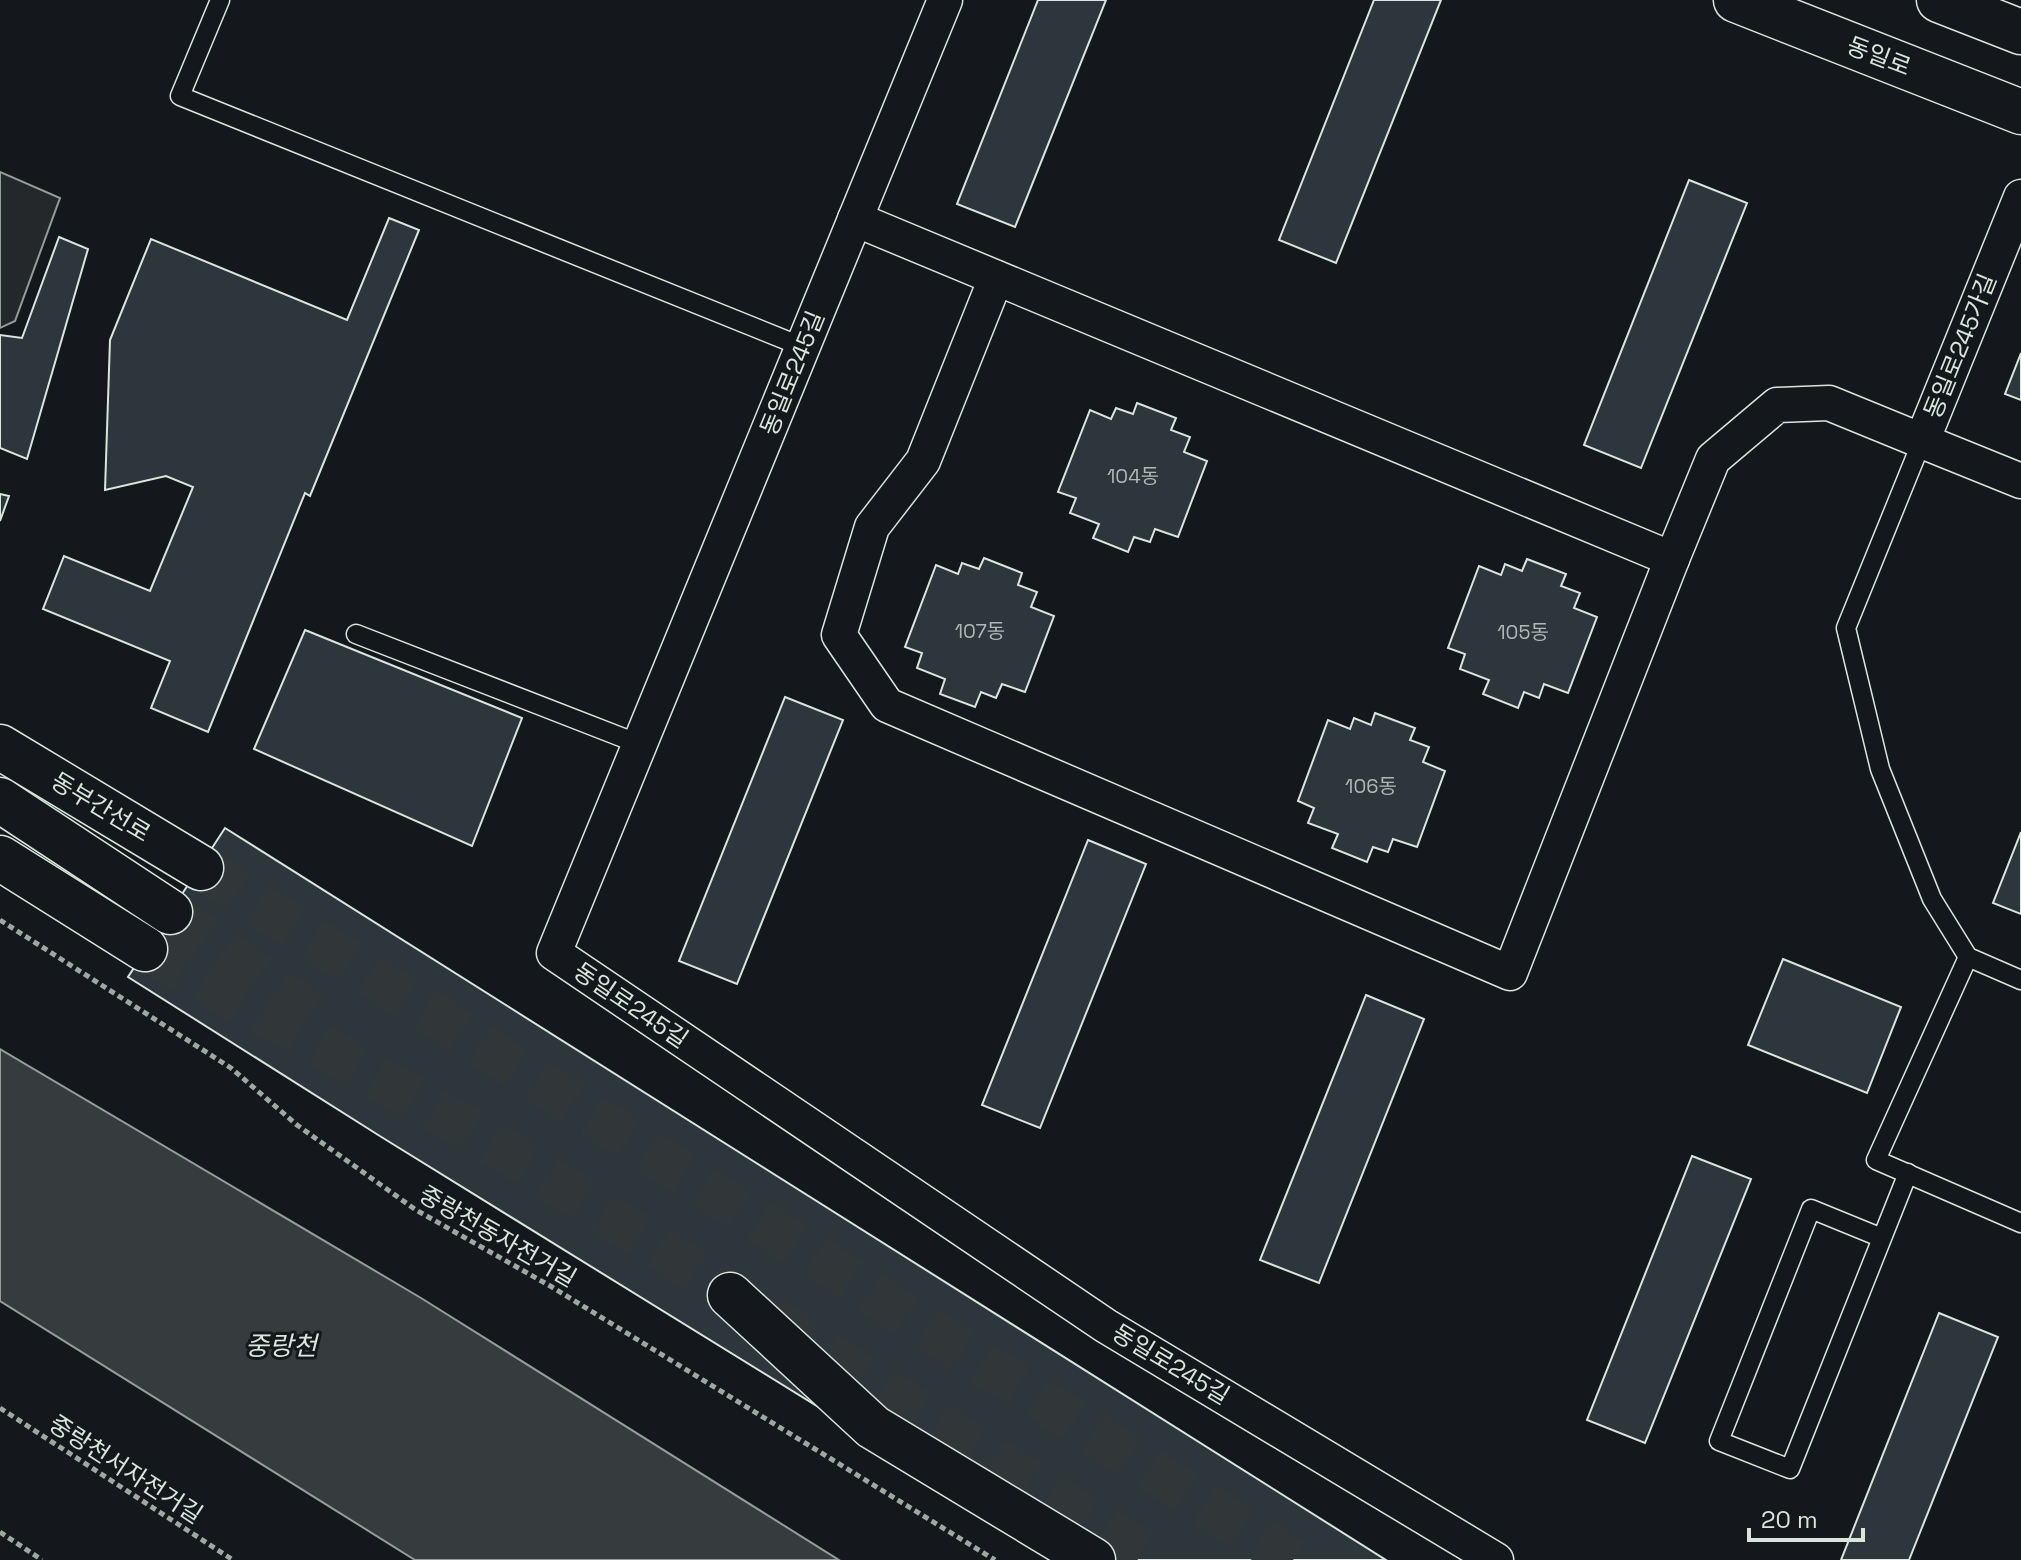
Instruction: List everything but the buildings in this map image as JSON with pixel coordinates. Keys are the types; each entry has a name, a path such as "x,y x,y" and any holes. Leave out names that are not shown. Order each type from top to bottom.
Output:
{"main road":[{"name":"동일로","path":"1736,0 2021,112"},
{"path":"1939,0 2021,32"},
{"path":"0,719 132,826"},
{"name":"동부간선로","path":"0,747 201,868"},
{"path":"0,800 170,912"},
{"path":"0,858 145,949"},
{"path":"730,1295 873,1427 1093,1560"}],"street":[{"name":"동일로245길","path":"945,0 554,953 1106,1326 1496,1560"},
{"name":"동일로245가길","path":"2021,197 1922,441 2021,481"},
{"path":"855,219 1672,559"},
{"path":"996,278 923,461 872,527 839,635 887,705 1510,973 1713,459 1777,405 1829,403 1922,441"}],"lane":[{"path":"220,0 180,96 803,347"},
{"path":"1922,441 1846,628 1880,769 1932,899 1968,957 2021,980"},
{"path":"356,634 639,744"},
{"path":"1968,957 1876,1160 2021,1223"},
{"path":"1882,1238 1811,1209 1719,1441 1790,1469 1908,1173"}],"path":[{"name":"중랑천동자전거길","path":"0,920 231,1068 297,1125 416,1210 552,1287 995,1560"},
{"name":"중랑천서자전거길","path":"0,1408 233,1560"},
{"path":"0,1532 42,1560"}],"shaded area":[{"path":"0,172 60,198 15,321 0,328"}],"water":[{"name":"중랑천","path":"0,1049 421,1298 839,1560 415,1560 0,1301"}],"tunnel":[{"path":"201,868 1293,1560"},
{"path":"170,912 311,1014"},
{"path":"145,949 470,1129 1155,1560"}]}
